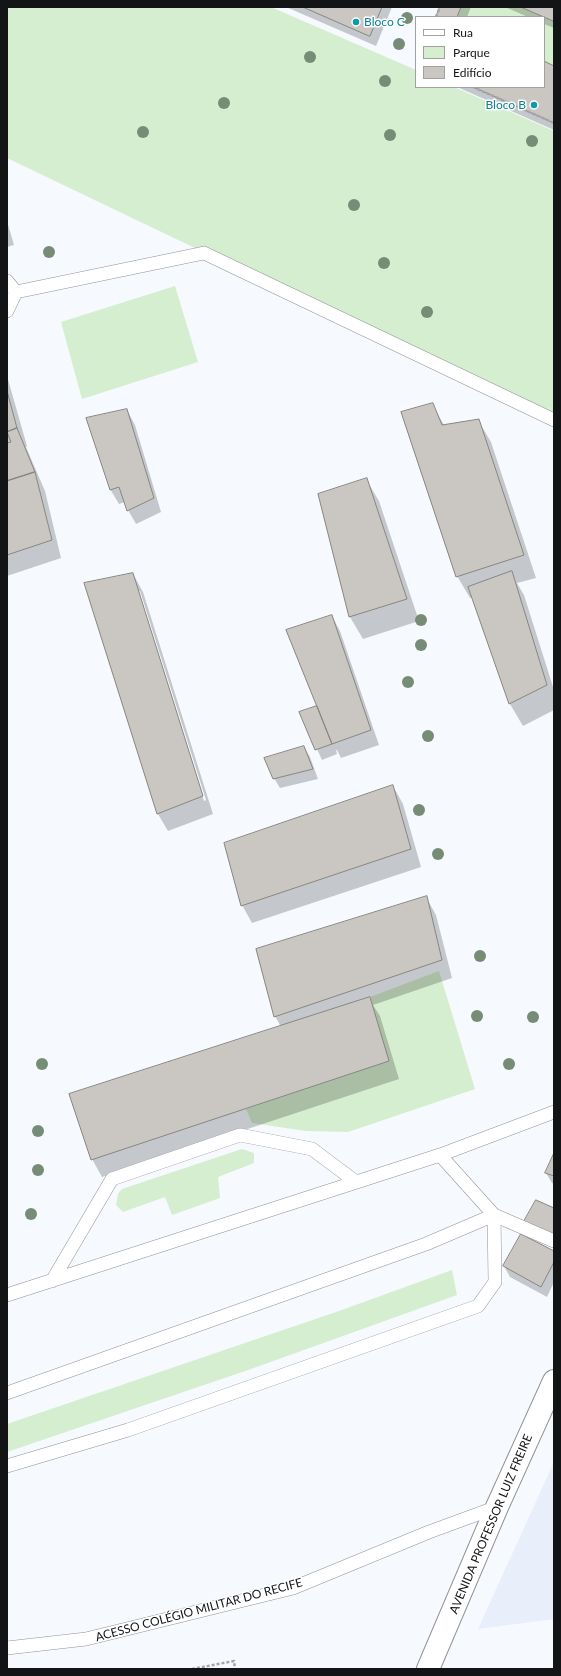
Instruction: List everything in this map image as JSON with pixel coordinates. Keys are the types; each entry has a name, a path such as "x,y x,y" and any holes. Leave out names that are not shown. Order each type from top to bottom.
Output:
{"main road":[{"name":"AVENIDA PROFESSOR LUIZ FREIRE","path":"428,1669 497,1507 554,1381"}],"lane":[{"path":"16,292 204,253 554,420"},
{"path":"7,281 16,292"},
{"path":"7,311 16,292"},
{"path":"7,1296 440,1154 554,1112"},
{"path":"52,1281 112,1179 240,1135 312,1149 356,1182"},
{"path":"440,1154 494,1215 554,1241"},
{"path":"7,1393 426,1244 494,1215"},
{"path":"7,1466 128,1430 478,1306 495,1282 494,1215"},
{"name":"ACESSO COLÉGIO MILITAR DO RECIFE","path":"7,1648 86,1639 292,1588 429,1532 497,1507"}],"path":[{"path":"475,88 554,123"},
{"path":"192,1669 234,1661 235,1669"}],"shaded area":[{"path":"554,1462 554,1619 478,1629"}],"green space":[{"path":"7,7 271,7 415,70 415,88 456,88 554,131 554,420 7,158"},
{"path":"461,7 521,7 542,16 457,16"},
{"path":"545,17 554,21 554,66 545,62"},
{"path":"175,286 198,362 82,399 61,322"},
{"path":"439,971 475,1089 348,1132 306,1131 252,1123 246,1109 389,1061 370,997"},
{"path":"242,1149 254,1153 254,1163 218,1177 220,1198 172,1215 165,1197 123,1212 116,1205 118,1194 122,1189"},
{"path":"452,1270 457,1295 251,1369 7,1452 7,1424 339,1311"}],"building":[{"name":"Bloco C","path":"303,7 382,7 370,36"},
{"path":"440,7 461,7 457,16 436,16"},
{"path":"521,7 554,7 554,21"},
{"name":"Bloco B","path":"545,62 554,66 554,123 475,88 545,88"},
{"path":"7,391 17,428 7,432"},
{"path":"433,403 442,425 479,419 524,555 456,577 401,412"},
{"path":"127,409 154,498 127,511 119,487 110,490 86,418"},
{"path":"17,428 35,472 7,481 7,443 11,442 7,432"},
{"path":"35,472 52,540 7,555 7,481"},
{"path":"367,478 407,599 349,617 318,494"},
{"path":"512,571 547,685 509,704 468,587"},
{"path":"133,573 203,796 157,814 84,583"},
{"path":"332,615 371,730 332,744 286,630"},
{"path":"317,706 332,744 315,750 299,712"},
{"path":"304,746 313,769 273,779 264,758"},
{"path":"393,785 411,849 241,906 224,843"},
{"path":"427,896 442,960 274,1017 256,949"},
{"path":"370,997 389,1061 91,1160 69,1094"},
{"path":"554,1153 554,1176 545,1173"},
{"path":"536,1200 554,1208 554,1236 523,1223"},
{"path":"521,1234 554,1251 554,1262 541,1287 503,1266"}],"place":[{"name":"Bloco C","path":"356,22"},
{"name":"Bloco B","path":"534,105"}]}
